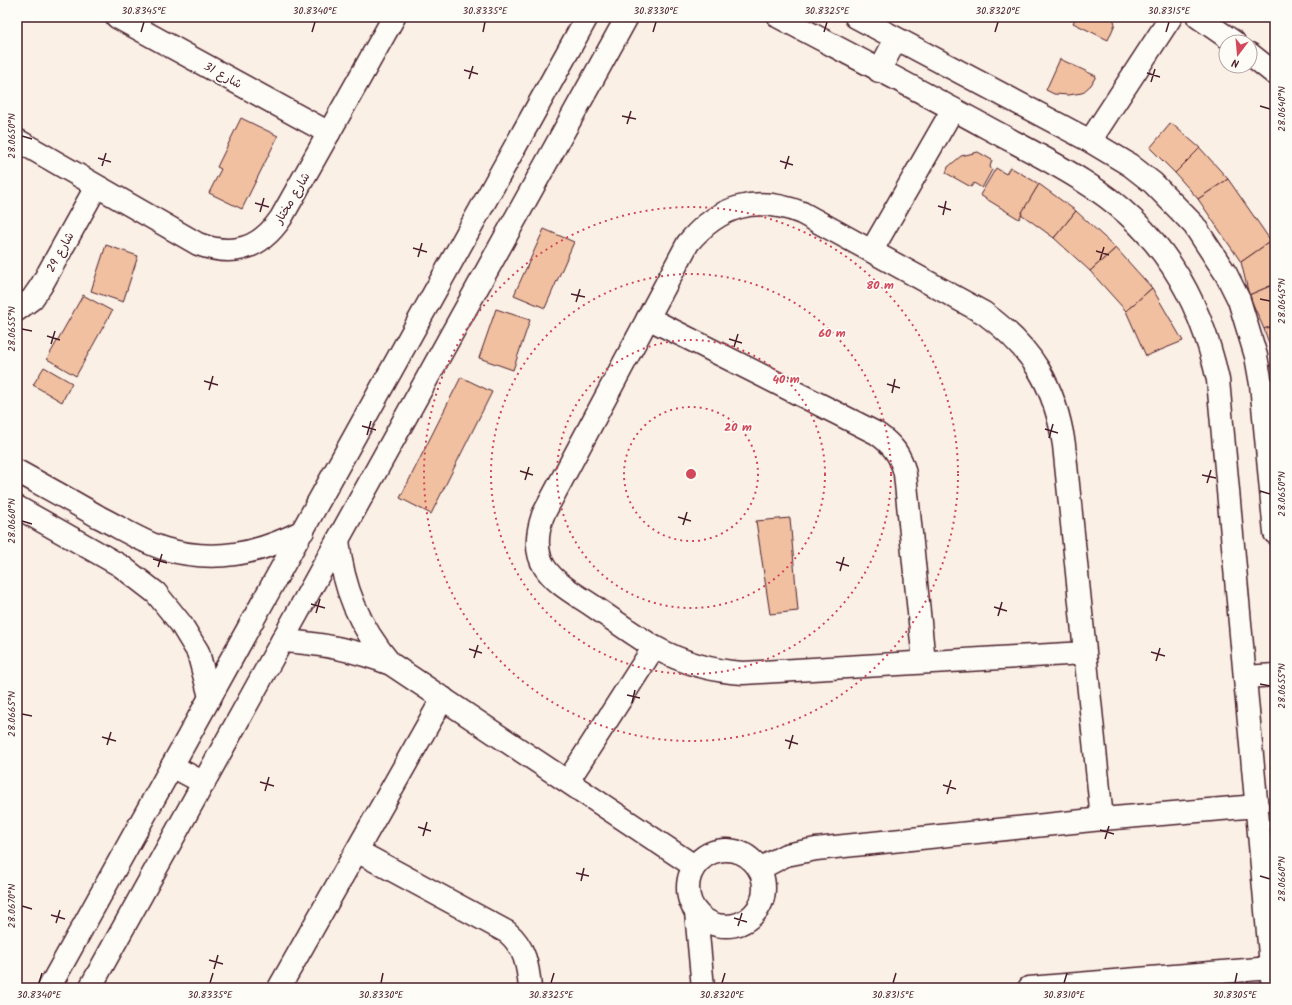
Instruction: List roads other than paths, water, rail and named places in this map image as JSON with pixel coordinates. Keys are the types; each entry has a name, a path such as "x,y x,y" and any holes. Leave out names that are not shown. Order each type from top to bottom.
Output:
{"street":[{"name":"شارع 31","path":"117,17 329,133"},
{"name":"شارع مختار","path":"17,140 198,244 210,249 224,251 238,250 257,242 273,229 394,17"},
{"path":"49,988 587,17"},
{"path":"90,988 626,17"},
{"path":"779,17 953,109 1082,180 1103,194 1123,210 1149,236 1172,266 1185,287 1206,332 1218,380 1272,978 1029,988"},
{"path":"856,17 1090,141 1130,165 1174,203 1194,225 1226,274 1238,300 1256,356 1272,469 1275,533"},
{"path":"1090,141 1170,17"},
{"path":"1198,17 1222,34"},
{"path":"879,70 896,39"},
{"path":"1258,60 1275,74"},
{"path":"872,250 953,109"},
{"name":"شارع 29","path":"17,310 32,299 41,286 96,186"},
{"path":"1085,653 744,673 700,667 670,656 554,581 542,563 537,540 538,528 543,515 688,243 700,229 713,218 729,210 760,204 789,208 802,213 872,250 984,312 1003,326 1025,348 1046,380 1055,401 1062,430 1085,653 1102,819"},
{"path":"648,318 876,433 895,449 900,456 905,474 924,662"},
{"path":"17,471 138,538 165,549 193,555 221,556 250,552 277,544 303,531"},
{"path":"17,507 121,566 156,593 181,624 198,652 210,697"},
{"path":"338,540 340,563 353,607 363,627 391,664"},
{"path":"282,641 319,644 348,650 391,664 694,866"},
{"path":"568,781 654,647"},
{"path":"1245,677 1275,675"},
{"path":"279,988 444,698"},
{"path":"172,766 204,783"},
{"path":"759,869 786,855 801,851 1102,819 1257,806"},
{"path":"696,912 709,922 725,926 741,923 754,914 762,900 764,884 759,869 749,857 735,850 720,850 705,855 694,866 688,881 689,898 696,912 702,988"},
{"path":"357,851 507,932 519,945 524,955 530,988"}]}
